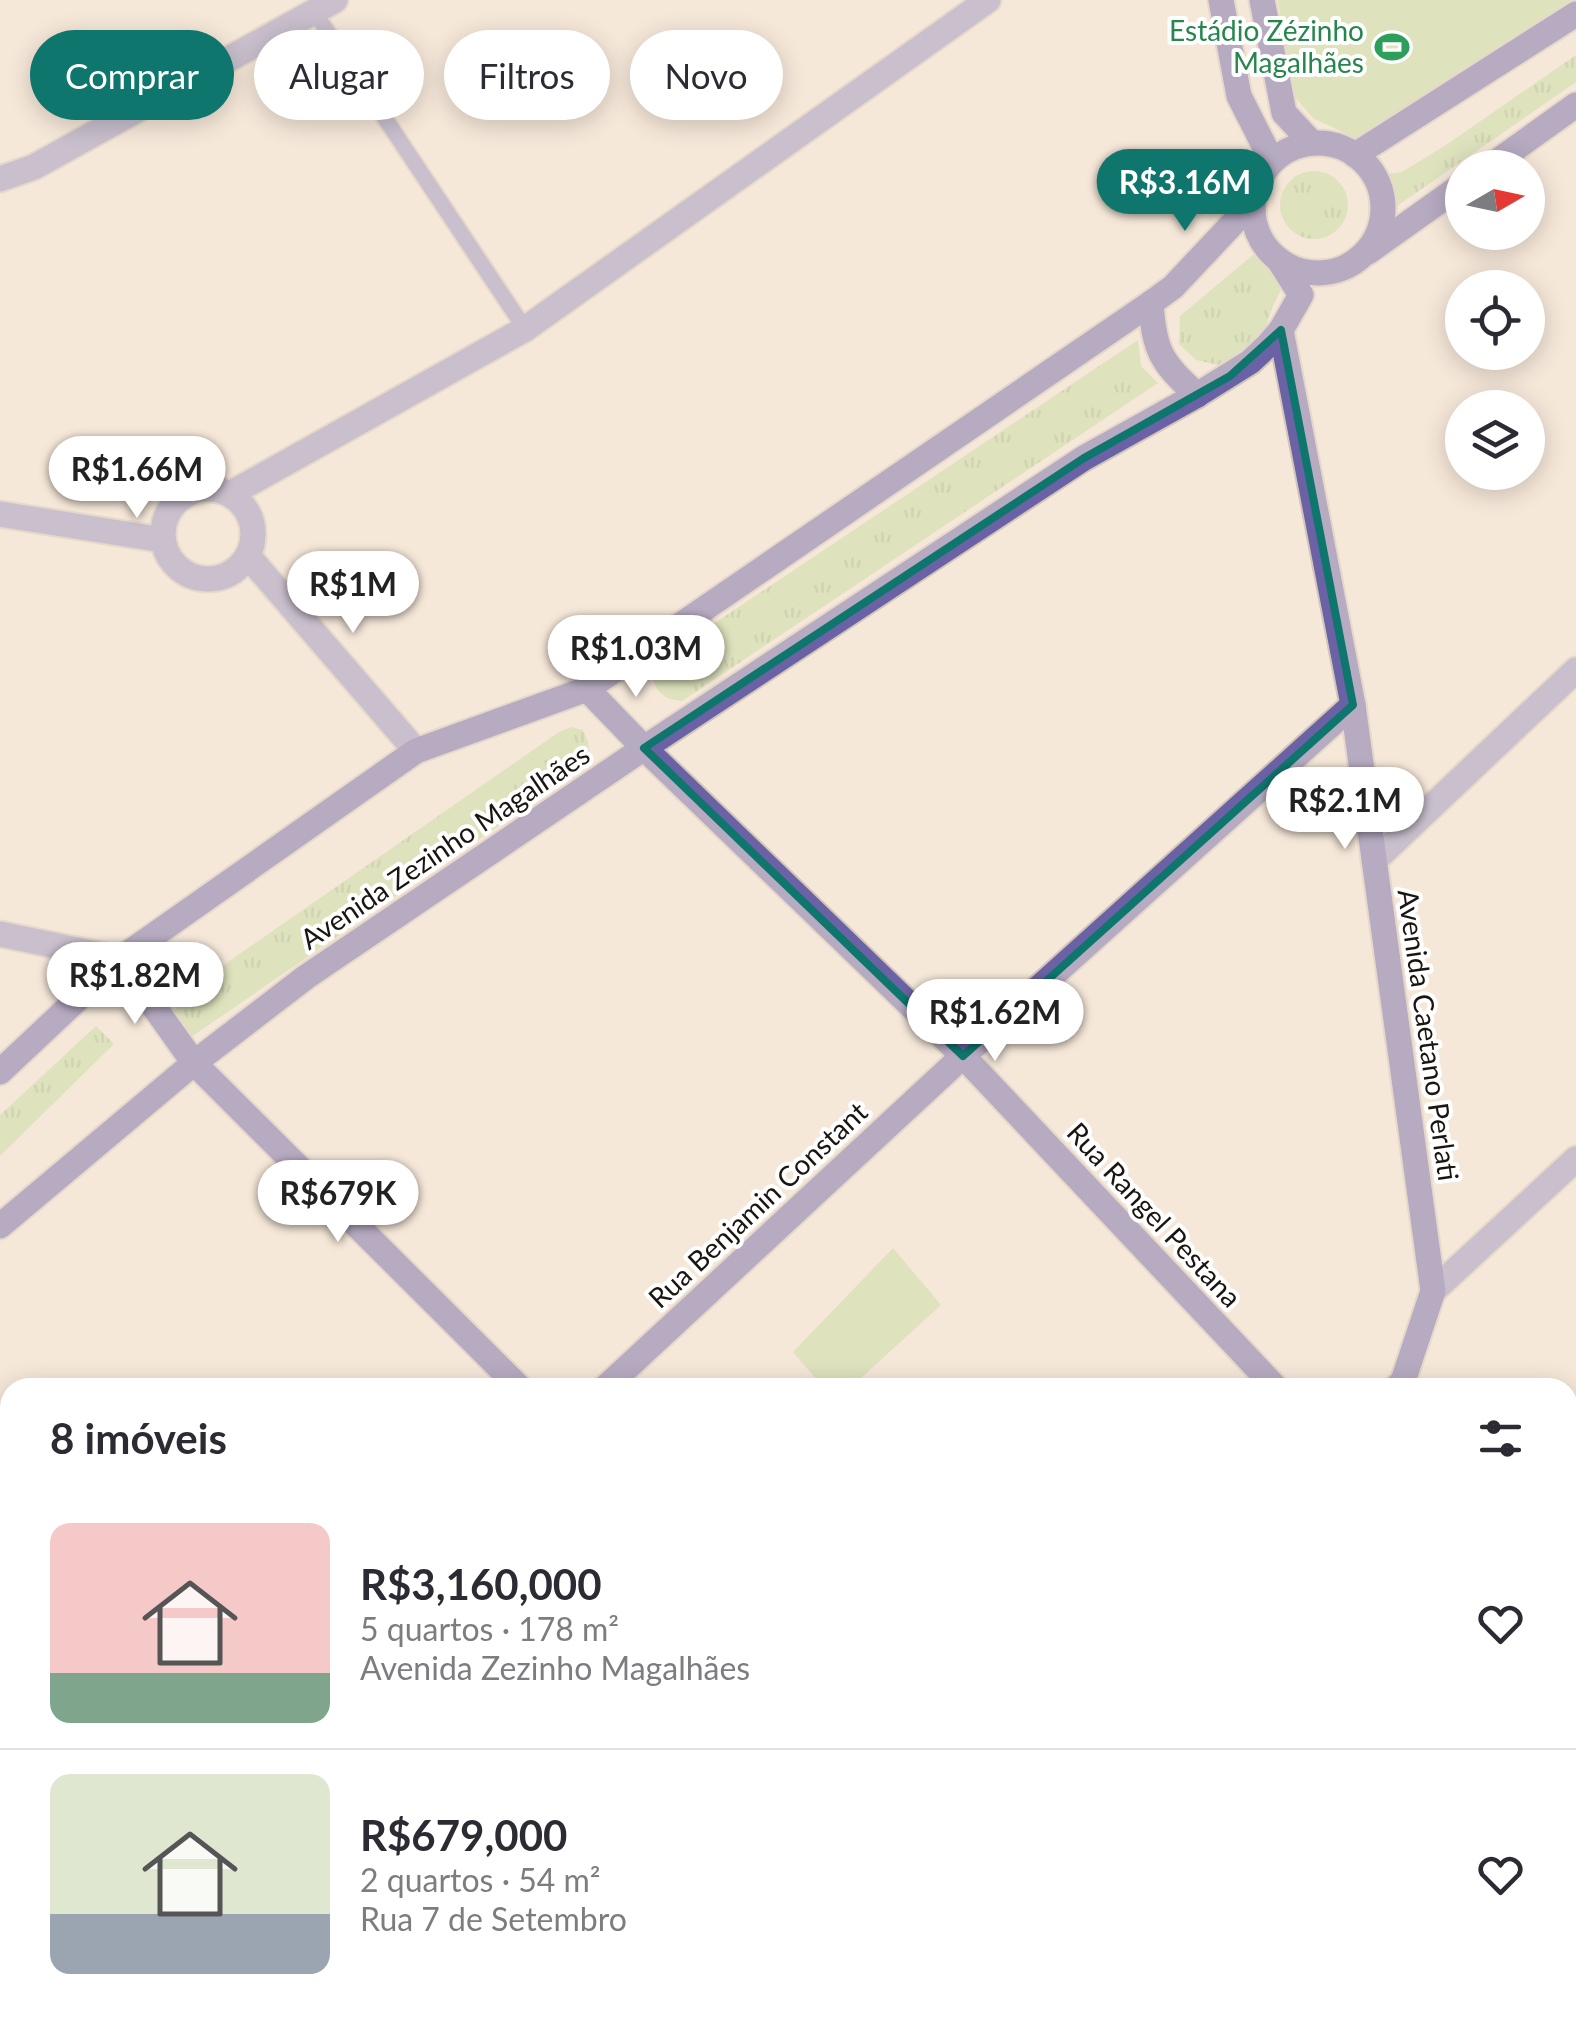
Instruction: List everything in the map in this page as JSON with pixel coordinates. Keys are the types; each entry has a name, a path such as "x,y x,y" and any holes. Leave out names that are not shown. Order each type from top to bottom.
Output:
{"street":[{"path":"230,494 525,329 988,0"},
{"path":"1221,0 1239,96 1272,161"},
{"path":"1262,0 1284,113 1312,143"},
{"path":"0,179 34,167 325,6"},
{"path":"1355,155 1576,14"},
{"path":"1513,150 1576,105"},
{"path":"1364,255 1377,236 1383,215 1381,192 1372,171 1355,155 1335,145 1312,143 1290,148 1272,161 1259,180 1253,202 1255,225 1264,246 1280,262 1301,272 1323,274 1345,268 1364,255 1445,197"},
{"path":"0,1072 120,958 416,751 587,689 1151,304 1173,287 1253,202"},
{"name":"Avenida Zezinho Magalhães","path":"0,1226 194,1063 306,977 1084,458 1250,362 1281,330 1301,295 1280,262"},
{"path":"1151,304 1159,354 1171,372 1197,396"},
{"name":"Avenida Caetano Perlati","path":"1281,330 1353,705 1433,1292 1403,1378"},
{"path":"202,489 230,494 249,514 253,542 248,556 228,576 200,579 187,574 168,554 164,526 168,513 177,501 202,489"},
{"path":"0,514 164,540"},
{"path":"248,556 416,751"},
{"path":"1374,862 1576,670"},
{"name":"Rua Rangel Pestana","path":"587,689 963,1056 1267,1378"},
{"name":"Rua Benjamin Constant","path":"616,1378 963,1056 1353,705"},
{"path":"0,934 120,958 194,1063 510,1378"},
{"path":"1433,1292 1576,1158"}],"lane":[{"path":"325,6 525,329"}],"highlighted area":[{"path":"1281,330 1353,705 963,1056 644,748 1084,458 1230,376"}],"green space":[{"name":"Estádio Zézinho Magalhães","path":"1278,0 1571,0 1357,139 1313,118 1292,94"},
{"path":"1576,55 1576,82 1478,150 1445,150 1445,173 1397,206 1387,174 1402,172"},
{"path":"1314,171 1327,173 1338,181 1346,192 1346,218 1338,229 1327,237 1314,239 1301,237 1290,229 1282,218 1280,205 1282,192 1290,181 1301,173"},
{"path":"1254,254 1285,282 1261,341 1223,366 1196,360 1179,344 1180,316"},
{"path":"1138,340 1141,366 1158,383 682,701 665,696 658,689 651,672 658,661"},
{"path":"571,727 583,730 585,735 589,748 586,766 191,1037 169,1015 228,962"},
{"path":"96,1026 114,1044 0,1156 0,1115"},
{"path":"893,1248 941,1305 861,1378 815,1378 793,1352"}],"place":[{"name":"Estádio Zézinho Magalhães","path":"1392,47"}]}
